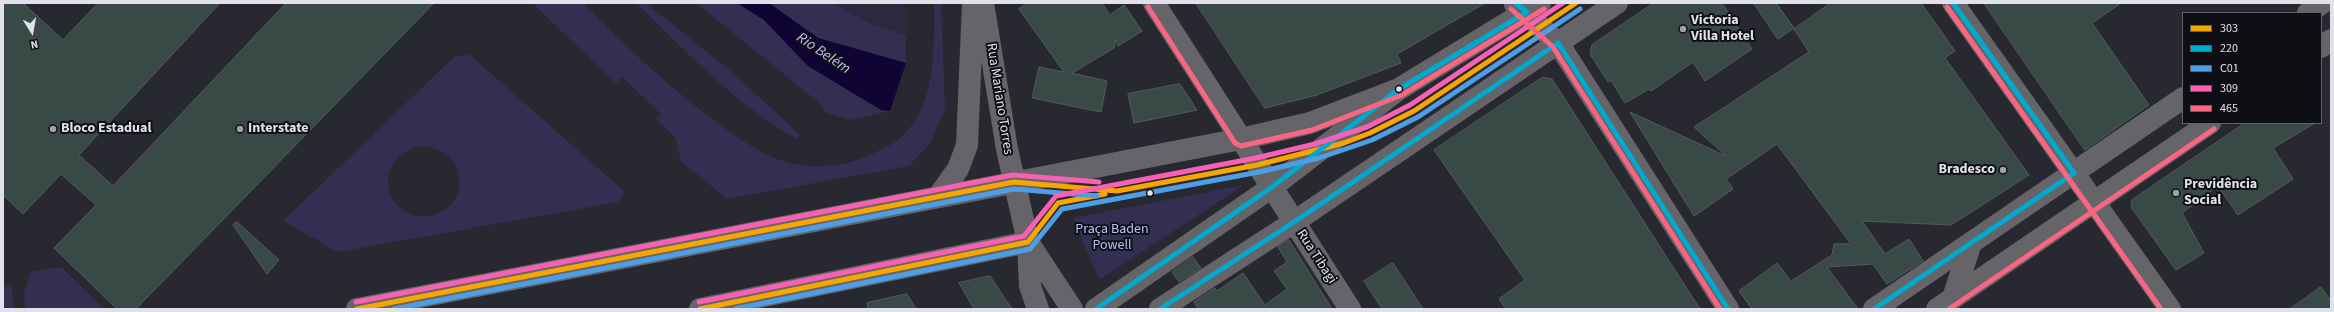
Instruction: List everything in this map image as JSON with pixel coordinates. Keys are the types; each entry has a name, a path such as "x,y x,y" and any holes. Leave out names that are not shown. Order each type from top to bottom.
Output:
{"main road":[{"path":"938,197 958,169 966,144 972,3"},
{"name":"Rua Mariano Torres","path":"983,3 1014,182 1028,242 1030,286 1038,309"},
{"name":"Rua Tibagi","path":"1154,3 1350,309"},
{"path":"1160,309 1294,222 1617,3"},
{"path":"1953,3 2170,309"},
{"path":"2309,12 2322,3"},
{"path":"1096,309 1272,187 1399,89 1527,6 1558,43 1728,309"},
{"path":"2322,46 2331,40"},
{"path":"357,309 1241,139 1310,122 1399,89"},
{"path":"1874,309 2182,99"},
{"path":"1945,304 2209,124"},
{"path":"700,309 1028,242"},
{"name":"Rua Mariano Torres","path":"1028,242 1072,309"},
{"path":"1945,304 1972,243"}],"shaded area":[{"path":"833,3 906,3 906,35 869,23"}],"green space":[{"path":"532,3 583,3 663,79 696,107 731,133 749,145 778,160 812,166 836,165 858,160 898,140 911,127 920,112 927,95 933,59 934,4 941,4 945,108 931,142 909,166 727,199 681,161 675,137 656,119 661,114 622,77 616,83"},
{"path":"636,3 646,3 732,72 800,135 796,139 752,110 712,76"},
{"path":"696,3 737,3 764,20 808,66 881,110 890,111 850,120 827,113 817,101"},
{"path":"769,3 833,3 869,23 906,35 906,63 818,38"},
{"path":"470,55 625,192 618,202 338,252 283,221 455,56","holes":["418,146 443,152 454,163 458,170 459,189 455,199 441,212 424,216 410,214 398,206 391,195 388,181 391,168 401,155"]},
{"name":"Praça Baden Powell","path":"1244,185 1099,280 1073,218"},
{"path":"61,267 105,309 25,309 24,293 31,272"},
{"path":"8,285 12,289 14,309 3,309 3,289"}],"water":[{"name":"Rio Belém","path":"737,3 769,3 818,38 906,63 890,111 881,110 808,66 764,20"}],"building":[{"name":"Interstate","path":"3,3 23,3 63,40 98,3 220,3 79,155 113,186 286,3 434,3 136,309 117,309 54,248 96,205 61,174 23,214 3,195"},
{"path":"1028,3 1102,3 1110,15 1124,5 1142,31 1118,46 1116,39 1114,48 1072,73 1107,81 1101,112 1032,98 1039,67 1064,72 1019,9"},
{"path":"1196,3 1485,3 1397,54 1401,63 1317,95 1265,108"},
{"path":"1654,3 1722,3 1752,49 1705,81 1693,62 1651,91 1649,89 1625,103 1611,80 1608,82 1590,54 1592,45"},
{"path":"1754,3 1776,3 1794,28 1778,39"},
{"path":"1831,3 1921,3 1955,51 1945,58 2029,175 1951,225 1862,221 1885,254 1909,239 1923,261 1887,284 1873,264 1827,267 1858,309 1752,309 1739,291 1777,263 1791,281 1832,255 1834,244 1851,244 1777,144 1726,179 1733,189 1694,216 1630,112 1726,156 1694,127 1809,52 1794,29"},
{"path":"1984,3 2121,3 2092,23 2149,105 2085,150"},
{"path":"1543,77 1552,79 1700,309 1506,309 1499,299 1525,280 1434,150"},
{"path":"1180,84 1197,110 1134,123 1128,94"},
{"name":"Previdência Social","path":"2244,124 2313,124 2273,148 2293,179 2238,215 2218,186 2182,213 2204,253 2176,270 2131,207 2132,200"},
{"path":"237,222 279,260 267,274 233,225"},
{"path":"1289,240 1332,309 1198,309 1194,302 1215,288 1217,291 1243,273 1265,305 1287,289 1274,271 1287,262 1278,247"},
{"path":"1193,257 1201,268 1179,282 1172,272"},
{"path":"1393,263 1423,309 1382,309 1364,281"},
{"path":"990,276 1012,309 974,309 959,283"},
{"path":"2321,287 2331,301 2331,309 2290,309"},
{"path":"907,294 916,309 868,309 867,303"}],"transit line":[{"name":"220","path":"1096,309 1272,187 1399,89 1527,12 1515,3"},
{"name":"309","path":"699,302 1024,236 1056,196 1256,158 1315,144 1367,127 1410,105 1563,3"},
{"name":"303","path":"357,309 1014,182 1117,191 1257,165 1344,143 1370,133 1414,111 1576,3"},
{"name":"220","path":"1874,309 2074,173 1953,3"},
{"name":"465","path":"1148,7 1235,143 1241,146 1312,130 1402,95 1544,9"},
{"name":"465","path":"1947,7 2161,309"},
{"name":"465","path":"1511,9 1553,47 1720,309"},
{"name":"C01","path":"735,309 1030,249 1062,209 1259,172 1319,158 1372,140 1418,117 1580,9"},
{"name":"220","path":"1160,309 1294,222 1558,43 1728,309"},
{"name":"465","path":"1949,309 2214,129"},
{"name":"309","path":"356,302 1013,175 1099,182"},
{"name":"C01","path":"394,309 1014,189 1097,196"},
{"name":"303","path":"700,309 1028,242 1058,203 1105,194"}],"place":[{"name":"Victoria Villa Hotel","path":"1683,29"},
{"name":"Bloco Estadual","path":"53,129"},
{"name":"Interstate","path":"240,129"},
{"name":"Bradesco","path":"2003,170"},
{"name":"Previdência Social","path":"2176,193"}]}
